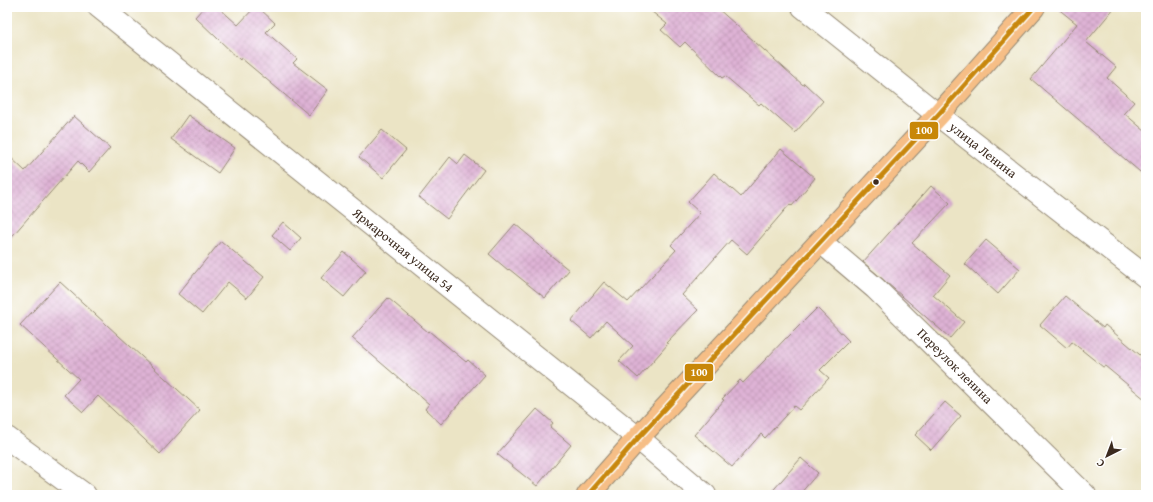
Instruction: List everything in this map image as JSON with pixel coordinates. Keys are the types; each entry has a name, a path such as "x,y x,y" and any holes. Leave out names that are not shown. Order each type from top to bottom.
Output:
{"main road":[{"path":"588,495 638,438 938,115 1034,7"}],"street":[{"name":"Ярмарочная улица 54","path":"99,7 638,438 705,495"},
{"name":"улица Ленина","path":"803,7 938,115 1146,277"},
{"name":"Переулок ленина","path":"821,242 875,288 1085,495"},
{"path":"7,438 84,495"}],"building":[{"path":"204,7 218,7 238,25 255,7 258,7 275,23 266,32 297,59 293,63 328,90 309,115 241,58 240,60 195,17"},
{"path":"646,7 716,7 823,101 795,133 761,103 759,105 725,76 722,78 685,42 680,47 661,30 667,24"},
{"path":"1056,7 1115,7 1086,42 1116,67 1107,78 1134,102 1124,113 1146,132 1146,177 1031,79 1077,24"},
{"path":"188,115 235,148 218,173 171,139"},
{"path":"74,116 110,148 89,172 78,161 7,242 7,154 25,171"},
{"path":"382,130 406,150 383,178 359,157"},
{"path":"781,149 815,178 792,206 790,204 747,254 731,240 682,295 698,310 666,343 668,344 638,378 619,361 633,346 606,321 591,338 571,321 604,282 628,302 676,250 671,245 700,213 688,202 714,173 741,197"},
{"path":"465,155 484,170 447,219 419,197 450,157 458,164"},
{"path":"931,186 950,203 912,243 950,275 933,295 964,322 950,338 863,262"},
{"path":"283,222 301,238 290,251 272,235"},
{"path":"515,224 534,240 533,241 569,270 545,298 489,254"},
{"path":"986,240 1020,269 998,294 965,264"},
{"path":"221,241 264,277 247,298 228,282 202,314 178,294"},
{"path":"344,252 366,271 344,297 321,278"},
{"path":"60,282 200,410 160,454 98,396 83,412 64,395 79,379 20,325"},
{"path":"1065,296 1103,328 1105,325 1146,360 1146,400 1105,366 1103,367 1072,342 1067,348 1040,325"},
{"path":"388,298 428,332 429,331 466,362 468,360 485,375 441,424 425,409 429,404 352,338"},
{"path":"817,308 849,341 820,370 829,378 799,410 794,406 765,438 761,434 732,467 694,435 724,400 722,399 740,380 743,383"},
{"path":"945,402 961,416 931,450 915,435"},
{"path":"537,409 553,423 550,427 571,445 537,486 497,454"},
{"path":"801,458 818,473 799,495 769,495"}],"transit line":[{"name":"100","path":"588,495 638,438 938,115 1034,7"}]}
